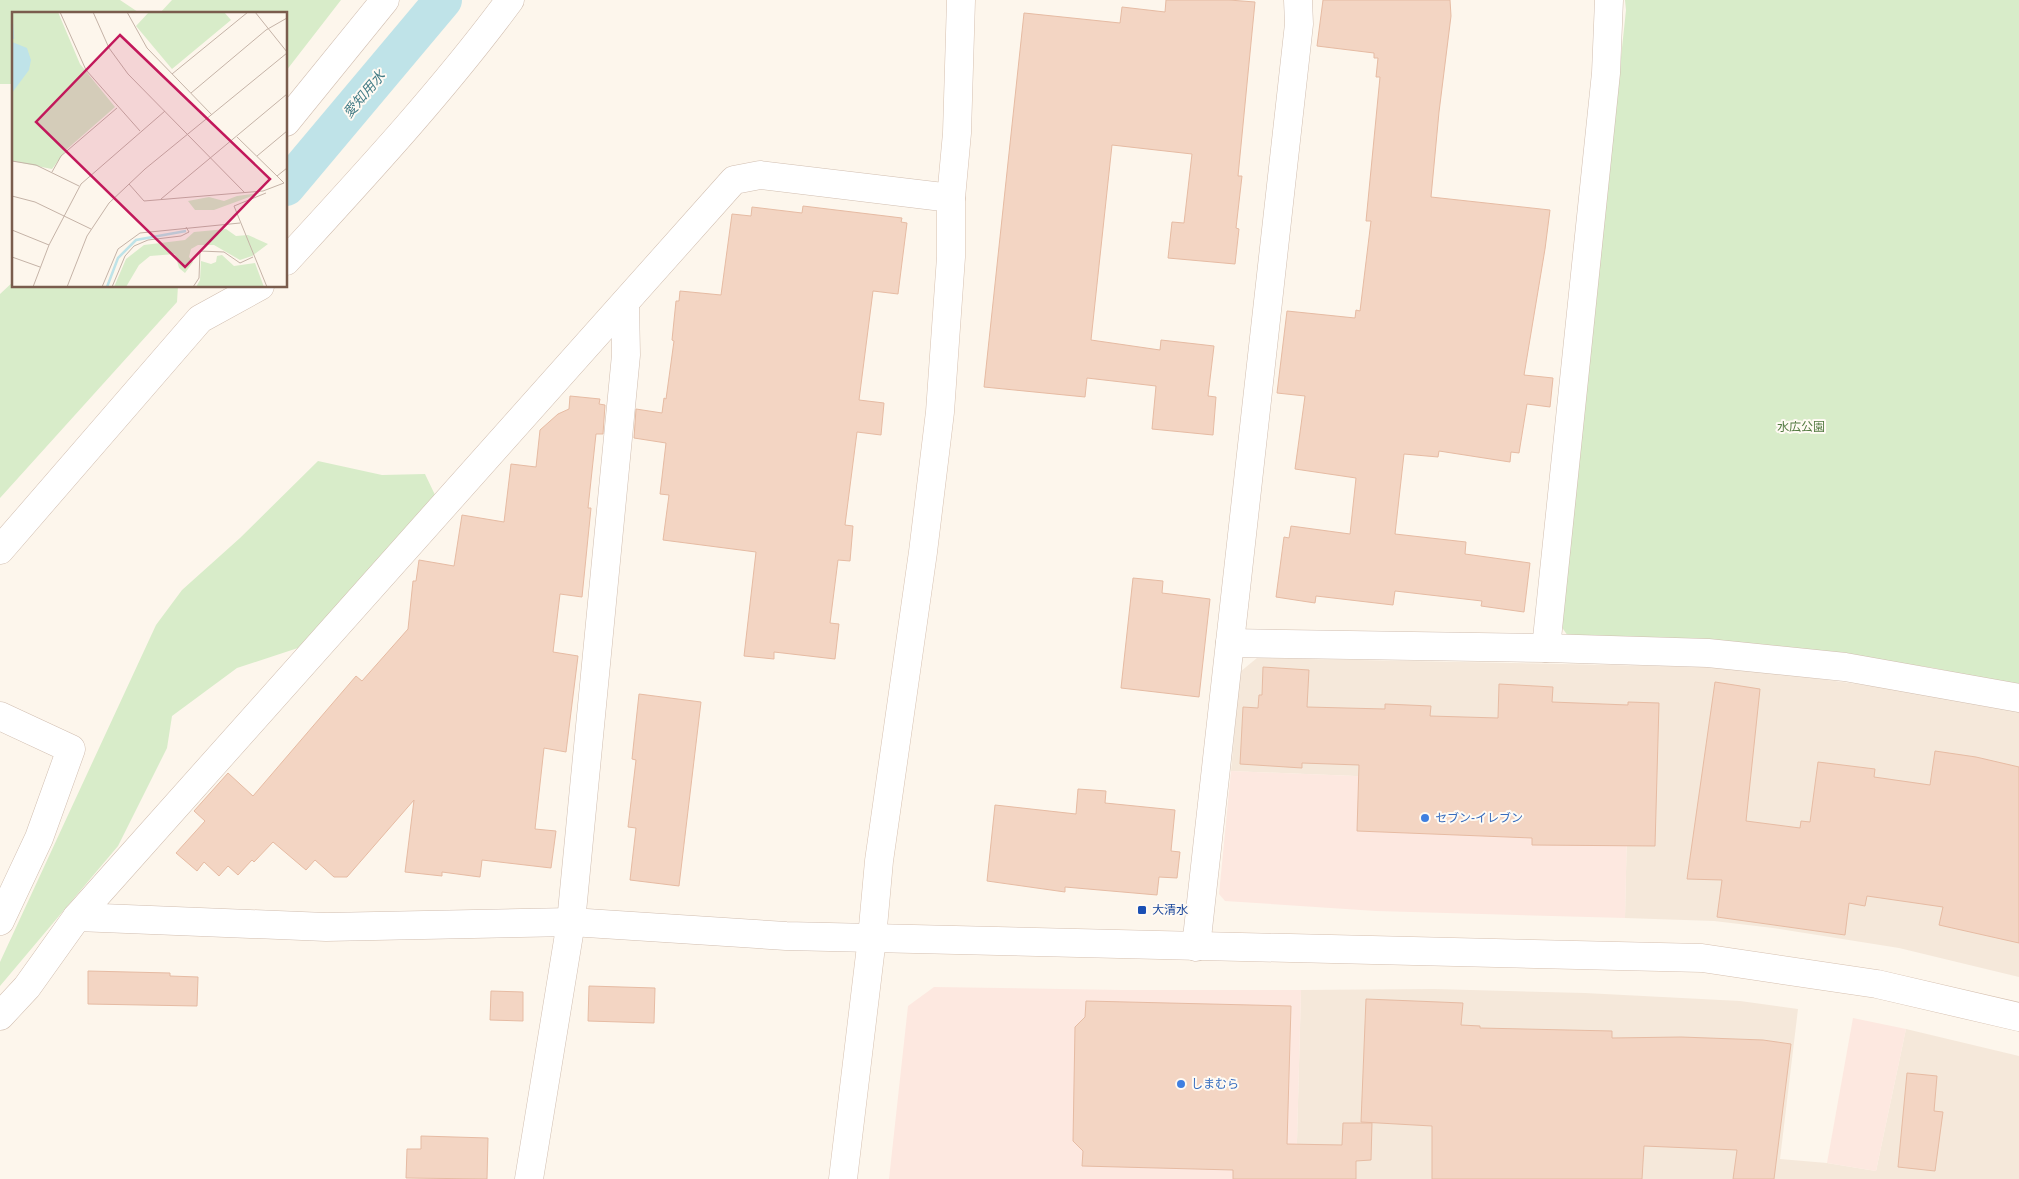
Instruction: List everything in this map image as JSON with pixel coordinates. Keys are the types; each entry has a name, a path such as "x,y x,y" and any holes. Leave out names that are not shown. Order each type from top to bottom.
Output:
{"street":[{"path":"288,120 385,0"},
{"path":"288,260 369,170 476,45 510,0"},
{"path":"843,1179 872,938 879,861 923,552 940,412 950,257 951,198 957,133 961,0"},
{"path":"1196,947 1298,34 1298,0"},
{"path":"1546,648 1606,73 1609,0"},
{"path":"0,1016 27,987 77,917 734,180 760,175 951,198"},
{"path":"0,550 200,319 256,288"},
{"path":"530,1179 571,922 626,355 625,303"},
{"path":"1230,643 1708,652 1835,666 2019,698"},
{"path":"0,716 71,749 38,838 0,921"},
{"path":"77,917 326,928 571,922 786,936 1702,958 1876,984 2019,1017"}],"shaded area":[{"path":"1257,658 1711,667 1776,673 1879,687 2019,712 2019,977 1899,948 1773,928 1714,921 1625,918 1628,784 1529,783 1231,771 1240,672"},
{"path":"1231,771 1529,783 1628,784 1625,918 1376,911 1225,901 1219,894"},
{"path":"934,987 1301,990 1296,1179 889,1179 908,1006"},
{"path":"1434,989 1585,993 1740,1001 1798,1009 1780,1159 1827,1163 1876,1171 1906,1029 2019,1056 2019,1179 1296,1179 1301,990"},
{"path":"1853,1018 1906,1029 1876,1171 1827,1163"}],"green space":[{"path":"0,0 120,0 138,12 12,12 12,84 0,84"},
{"path":"172,0 341,0 288,68 288,12 161,12"},
{"name":"水広公園","path":"1625,0 2019,0 2019,687 1934,668 1784,647 1568,636 1561,626 1626,10"},
{"path":"12,283 12,288 178,288 177,302 0,498 0,294"},
{"path":"318,461 382,475 425,474 436,497 304,646 237,668 172,716 167,748 118,846 0,986 0,962 156,625 182,590 240,538"}],"building":[{"path":"1166,0 1255,2 1238,176 1242,176 1236,228 1239,229 1235,264 1168,258 1172,222 1184,223 1192,154 1112,145 1091,340 1160,350 1161,340 1214,346 1208,396 1216,397 1213,435 1152,429 1156,386 1087,378 1085,397 984,387 1024,13 1120,23 1122,7 1165,12"},
{"path":"1323,0 1450,0 1451,16 1431,197 1550,210 1524,375 1553,378 1550,407 1527,404 1519,453 1511,452 1510,462 1439,451 1438,457 1404,454 1395,534 1466,542 1465,554 1530,563 1524,612 1481,606 1482,601 1395,591 1393,605 1316,596 1315,603 1276,597 1284,537 1289,538 1291,526 1350,534 1356,478 1295,469 1305,396 1277,393 1287,311 1355,318 1356,310 1360,311 1371,221 1366,221 1380,77 1376,77 1378,58 1374,58 1374,53 1317,46"},
{"path":"803,206 902,218 901,222 907,223 898,294 873,291 859,400 884,403 881,435 857,432 845,525 853,526 850,561 838,560 830,623 839,624 835,659 774,652 774,659 744,656 756,552 663,540 669,495 660,494 666,443 634,438 636,409 662,413 664,398 666,399 674,341 672,340 676,301 679,301 680,291 721,295 732,214 751,216 752,207 802,213"},
{"path":"570,396 600,399 599,404 605,405 603,434 596,434 588,508 591,508 582,597 560,594 553,652 578,656 566,752 544,748 535,829 556,831 551,868 482,860 480,877 442,872 442,876 405,872 414,800 347,877 334,877 315,860 306,870 273,842 254,862 252,860 238,875 228,866 219,876 204,862 197,871 176,853 205,821 194,811 228,773 253,796 356,676 362,681 408,629 413,581 416,581 419,560 454,566 462,515 504,522 511,464 536,467 540,430 558,414 569,409"},
{"path":"1133,578 1163,581 1162,593 1210,599 1199,697 1121,688"},
{"path":"1263,667 1309,670 1307,707 1385,709 1385,704 1431,706 1430,716 1498,718 1499,684 1553,687 1552,702 1628,705 1628,702 1659,703 1655,846 1532,845 1532,838 1357,831 1359,765 1302,763 1302,768 1240,764 1243,707 1258,708 1259,695 1262,695"},
{"path":"1715,682 1760,689 1746,821 1800,828 1801,821 1810,822 1818,762 1875,769 1874,777 1930,785 1935,751 1976,757 2019,767 2019,943 1939,925 1943,907 1867,896 1865,906 1849,903 1845,935 1717,917 1722,880 1687,879"},
{"path":"639,694 701,702 679,886 630,880 636,828 628,827 636,760 632,759"},
{"path":"1078,789 1106,791 1105,803 1175,810 1171,851 1180,852 1177,878 1159,877 1157,895 1065,887 1065,892 987,881 995,805 1076,814"},
{"path":"88,971 170,973 170,976 198,977 197,1006 88,1004"},
{"path":"589,986 655,988 654,1023 588,1021"},
{"path":"491,991 523,992 523,1021 490,1020"},
{"path":"1366,999 1463,1003 1461,1025 1480,1026 1480,1028 1612,1031 1612,1038 1681,1037 1763,1040 1791,1044 1774,1179 1733,1179 1737,1150 1644,1146 1642,1179 1432,1179 1432,1126 1361,1122"},
{"name":"しまむら","path":"1086,1001 1291,1006 1287,1144 1342,1145 1343,1123 1372,1123 1371,1160 1356,1161 1356,1179 1233,1179 1233,1170 1082,1166 1083,1151 1073,1141 1075,1027 1085,1017"},
{"path":"1907,1073 1937,1076 1934,1111 1943,1112 1935,1171 1898,1167"},
{"path":"421,1136 488,1138 487,1179 406,1178 407,1149 421,1149"}],"waterway":[{"name":"愛知用水","path":"288,185 443,0"}],"place":[{"name":"セブン-イレブン","path":"1425,818"},
{"name":"大清水","path":"1142,910"},
{"name":"しまむら","path":"1181,1084"}]}
